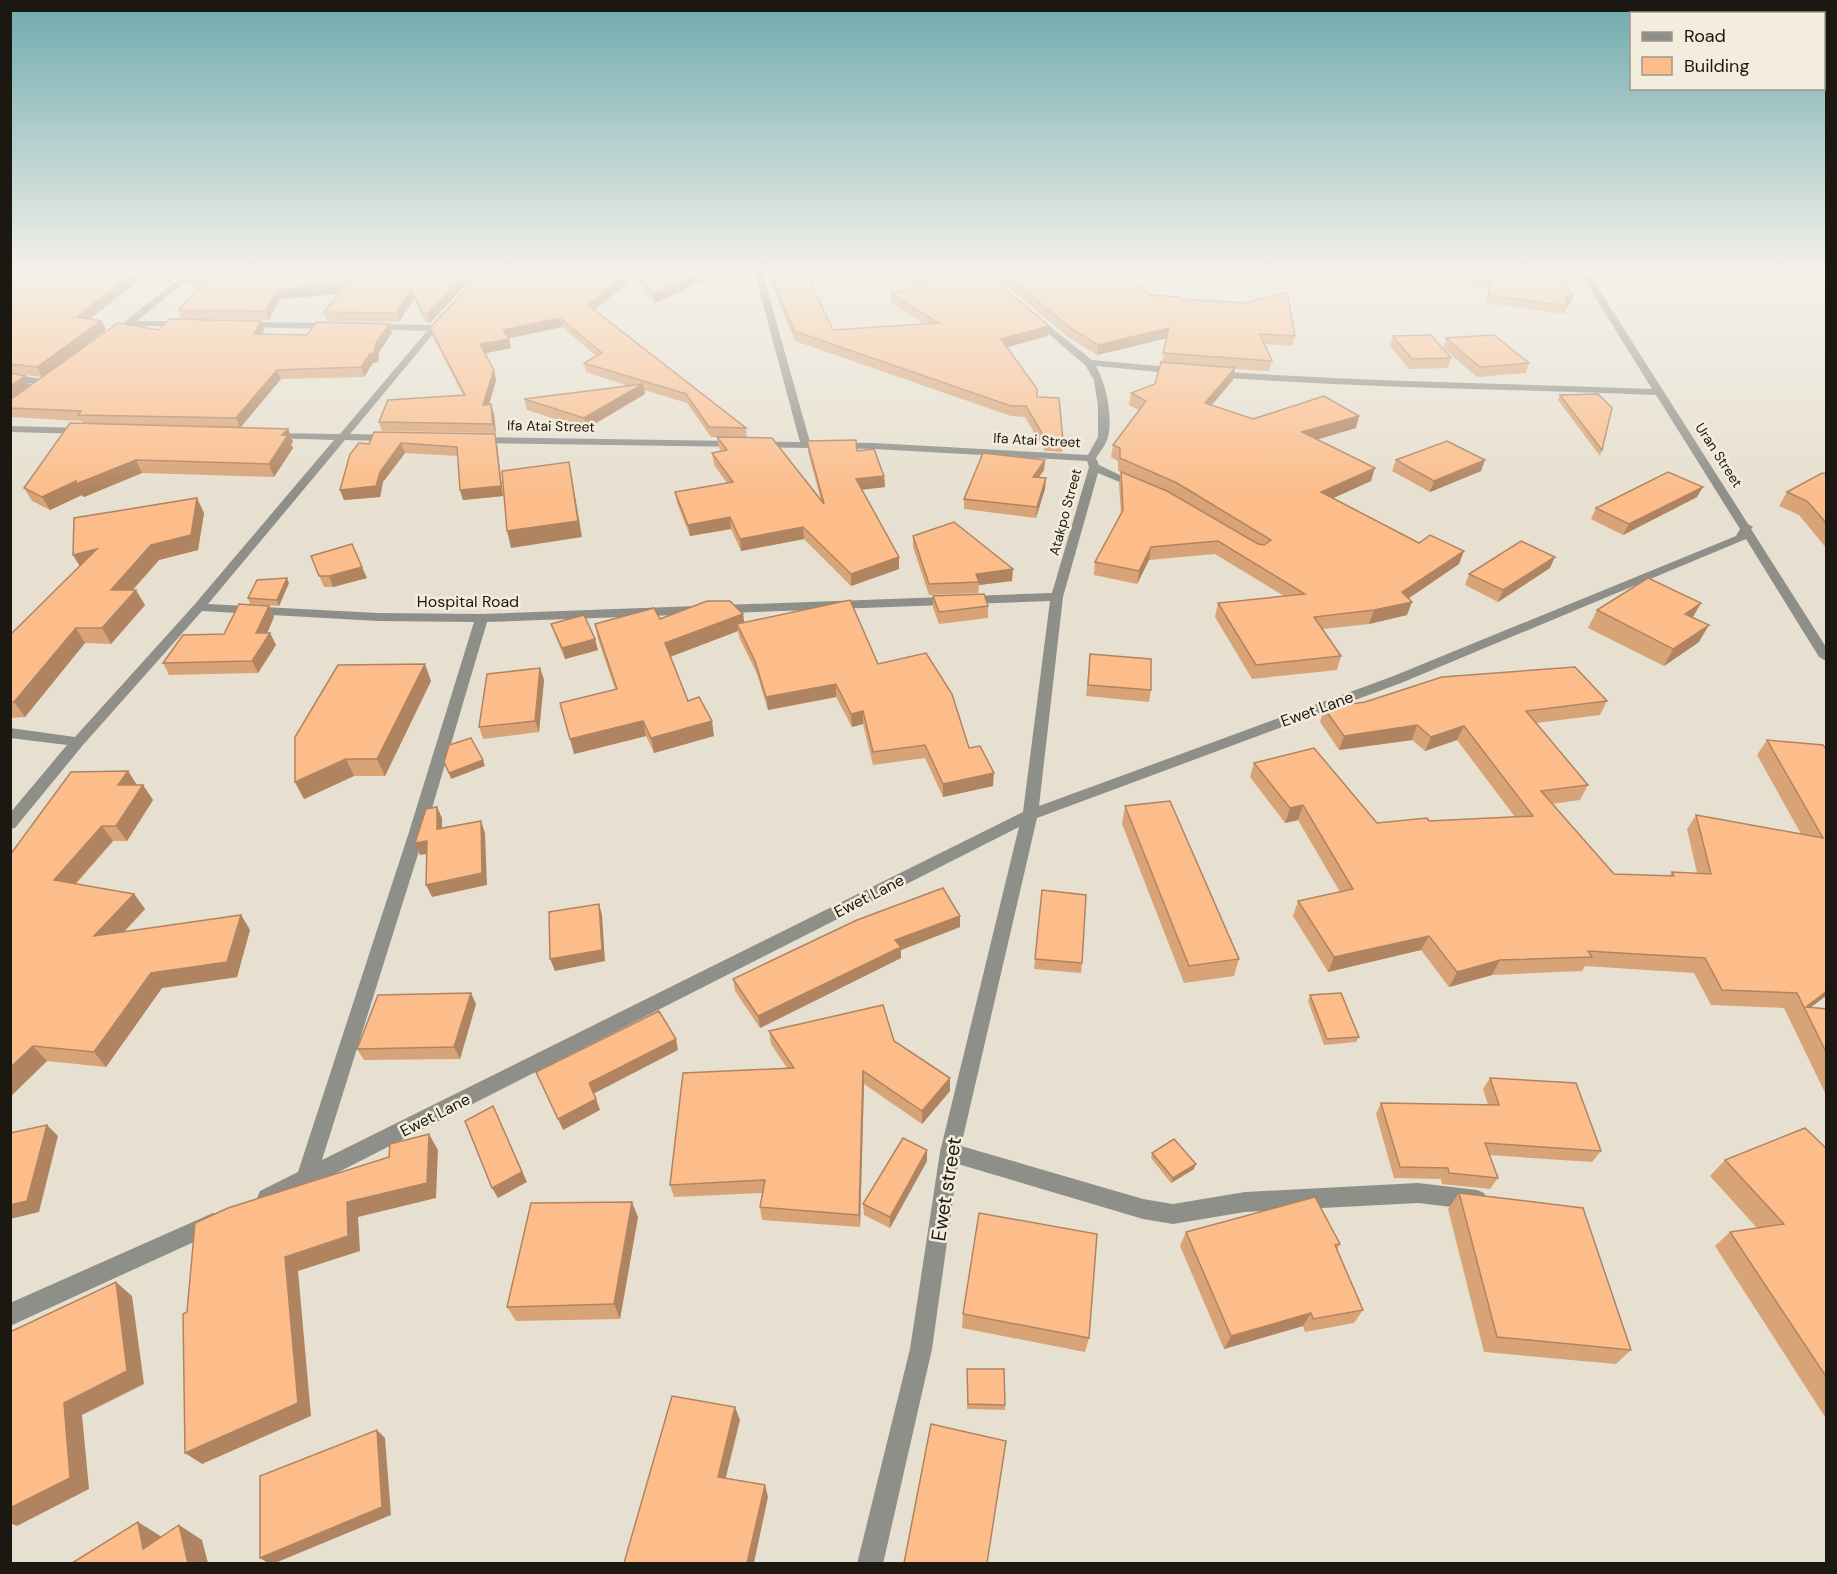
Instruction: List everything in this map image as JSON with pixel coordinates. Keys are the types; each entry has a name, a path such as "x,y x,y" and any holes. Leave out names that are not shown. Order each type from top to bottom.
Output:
{"street":[{"path":"10,824 78,742 199,607 419,344"},
{"path":"778,344 806,445"},
{"name":"Atakpo Street","path":"1029,815 1057,597 1092,463 1103,436 1103,406 1099,380 1089,363 1067,344"},
{"name":"Uran Street","path":"1630,344 1827,657"},
{"path":"1089,363 1185,371"},
{"path":"1208,373 1325,382 1489,385 1660,392"},
{"path":"10,377 39,386 52,376"},
{"path":"10,429 93,431"},
{"path":"258,435 401,438"},
{"name":"Ifa Atai Street","path":"461,439 885,447 1092,463"},
{"path":"1092,463 1148,491"},
{"name":"Ewet Lane","path":"250,1206 305,1181 1029,815 1396,680 1740,538 1746,527"},
{"name":"Hospital Road","path":"199,607 378,617 482,618 1057,597"},
{"path":"305,1181 417,832 482,618"},
{"path":"10,733 78,742"},
{"name":"Ewet street","path":"870,1563 921,1349 950,1152 1029,815"},
{"path":"950,1152 1143,1209 1173,1214 1245,1202 1418,1192 1497,1202"},
{"path":"10,1315 229,1216"}],"building":[{"path":"10,344 68,344 37,367 10,364"},
{"path":"88,344 376,344 374,353 370,354 361,367 277,370 236,418 78,415 81,411 10,408 10,400"},
{"path":"439,344 480,344 494,370 483,405 491,404 493,424 379,422 388,400 465,395"},
{"path":"592,344 639,344 746,428 709,427 686,394 584,363 602,353"},
{"path":"833,344 1005,344 1037,389 1037,397 1059,398 1063,441 1046,440 1026,406 1011,406"},
{"path":"1165,344 1265,344 1272,361 1163,353"},
{"path":"1400,344 1439,344 1451,358 1412,359"},
{"path":"1454,344 1506,344 1529,363 1480,367"},
{"path":"1161,362 1235,368 1205,403 1253,419 1324,396 1359,416 1302,432 1375,468 1321,492 1419,543 1430,535 1464,551 1402,592 1412,602 1374,610 1314,617 1341,656 1256,665 1218,603 1305,594 1218,541 1151,547 1139,571 1095,562 1123,510 1121,472 1167,491 1258,544 1264,545 1271,540 1177,483 1120,458 1120,448 1113,445 1146,401 1131,393 1155,384"},
{"path":"10,373 25,376 10,386"},
{"path":"643,384 584,418 524,399"},
{"path":"1598,394 1612,408 1602,450 1560,395"},
{"path":"70,423 288,429 282,435 288,435 269,464 136,460 76,484 76,481 42,497 24,488"},
{"path":"374,432 495,434 501,486 460,490 457,447 401,443 380,472 376,486 340,490 350,454 359,443 369,444"},
{"path":"717,437 772,438 824,504 807,441 856,440 857,451 874,449 884,476 856,479 899,557 851,574 803,527 740,539 730,517 688,525 675,492 733,482 712,453 727,450"},
{"path":"1447,441 1485,460 1434,481 1396,460"},
{"path":"983,453 1045,460 1033,477 1046,478 1037,507 964,499"},
{"path":"569,462 578,521 507,531 502,471"},
{"path":"1668,472 1703,487 1629,524 1596,508"},
{"path":"1822,473 1827,474 1827,524 1807,501 1787,492"},
{"path":"197,498 191,535 151,545 111,590 136,590 102,628 76,628 14,702 10,702 10,635 97,549 73,555 74,518"},
{"path":"954,522 1013,569 976,574 979,582 929,584 913,536"},
{"path":"1521,541 1555,557 1503,590 1469,574"},
{"path":"352,544 362,567 329,576 319,576 311,556"},
{"path":"287,578 277,600 248,598 257,580"},
{"path":"1648,578 1701,603 1685,614 1709,625 1673,649 1597,610"},
{"path":"984,594 988,606 939,612 933,596"},
{"path":"850,600 878,664 926,653 952,694 969,748 980,746 994,773 943,784 925,745 873,752 863,711 851,714 836,684 766,697 755,661 737,624"},
{"path":"707,601 730,601 743,614 665,643 688,701 699,697 712,721 651,738 643,721 570,739 560,703 617,689 595,624 654,608 660,619"},
{"path":"239,604 269,606 256,633 270,633 252,661 163,663 183,635 224,634"},
{"path":"584,615 595,639 562,648 551,624"},
{"path":"1090,654 1151,659 1151,690 1088,685"},
{"path":"425,664 377,759 346,759 295,782 295,737 338,665"},
{"path":"1575,667 1607,701 1526,711 1588,785 1541,791 1614,874 1674,876 1672,872 1711,874 1696,815 1823,838 1767,740 1823,745 1827,750 1827,991 1806,1007 1827,1009 1827,1054 1797,993 1722,990 1705,958 1588,951 1592,957 1500,960 1457,972 1429,936 1334,957 1298,901 1353,889 1303,805 1290,808 1254,763 1314,748 1377,823 1427,818 1429,821 1533,816 1464,726 1431,737 1417,725 1344,736 1324,708 1365,702 1442,677"},
{"path":"540,668 535,721 479,727 487,674"},
{"path":"471,738 483,760 449,773 444,762 449,745"},
{"path":"128,771 118,785 143,785 116,826 102,826 54,880 134,894 94,936 241,915 227,962 151,973 94,1052 33,1046 10,1068 10,855 71,772"},
{"path":"1170,801 1239,959 1189,966 1125,806"},
{"path":"437,807 437,829 481,821 482,873 426,885 427,841 415,843 426,809"},
{"path":"943,888 960,916 895,940 901,947 758,1016 733,979 857,920"},
{"path":"1042,890 1086,895 1082,963 1035,959"},
{"path":"599,904 602,950 550,959 549,912"},
{"path":"471,993 454,1047 357,1049 378,995"},
{"path":"1341,993 1359,1037 1327,1039 1310,995"},
{"path":"883,1005 894,1041 950,1078 922,1111 863,1071 859,1215 760,1207 765,1180 670,1185 683,1073 794,1068 769,1031"},
{"path":"659,1011 676,1039 589,1083 596,1099 558,1119 536,1072"},
{"path":"1490,1078 1576,1083 1601,1151 1485,1143 1498,1178 1449,1173 1448,1168 1400,1167 1381,1103 1499,1105"},
{"path":"493,1106 522,1172 492,1188 465,1121"},
{"path":"47,1125 27,1201 10,1205 10,1133"},
{"path":"1805,1128 1827,1149 1827,1378 1730,1232 1784,1224 1725,1160"},
{"path":"429,1134 427,1183 347,1202 348,1236 285,1257 298,1403 185,1453 183,1314 187,1312 195,1223 228,1208 389,1157 390,1144"},
{"path":"903,1138 927,1150 890,1217 863,1204"},
{"path":"1174,1139 1196,1164 1173,1178 1152,1153"},
{"path":"1459,1193 1583,1208 1631,1350 1497,1337"},
{"path":"1315,1197 1340,1244 1335,1245 1363,1310 1313,1319 1311,1313 1231,1336 1186,1232"},
{"path":"632,1202 614,1304 507,1307 531,1203"},
{"path":"979,1213 1097,1234 1089,1338 963,1314"},
{"path":"116,1282 127,1371 64,1403 70,1478 10,1508 10,1332"},
{"path":"967,1369 1004,1369 1005,1405 968,1404"},
{"path":"672,1396 735,1407 718,1477 765,1485 747,1563 624,1563"},
{"path":"931,1424 1006,1441 987,1563 904,1563"},
{"path":"377,1430 382,1507 260,1558 260,1476"},
{"path":"138,1522 143,1549 179,1525 188,1563 72,1563"}]}
